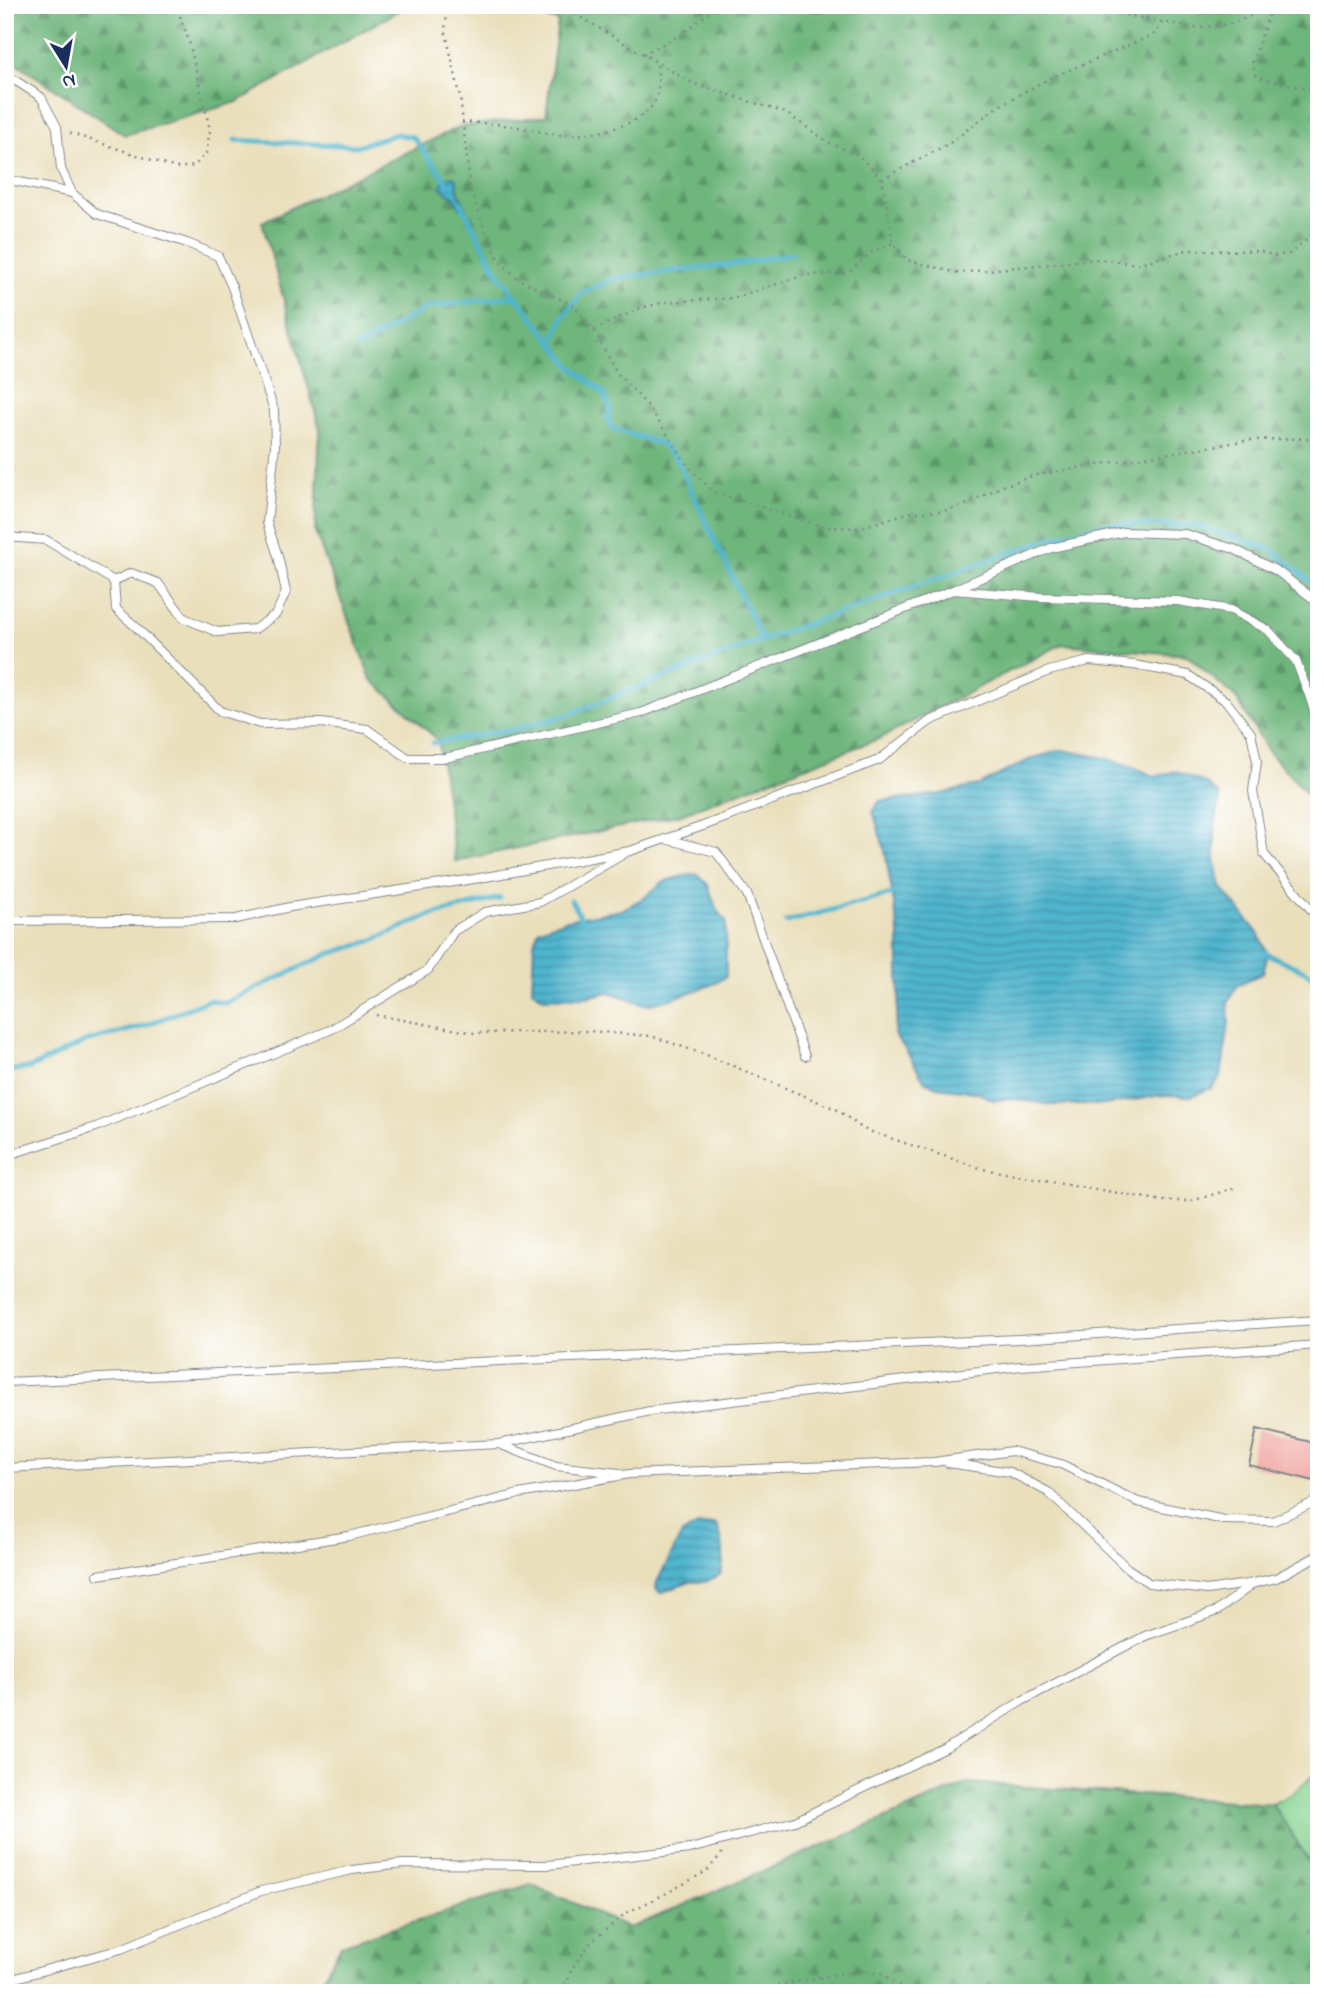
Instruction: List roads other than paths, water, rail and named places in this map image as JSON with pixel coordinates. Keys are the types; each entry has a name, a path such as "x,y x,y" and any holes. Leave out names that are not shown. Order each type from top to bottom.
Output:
{"lane":[{"path":"5,74 41,97 57,127 61,169 72,193 97,214 187,243 218,256 233,287 274,411 275,446 267,523 286,592 276,614 255,629 217,632 184,618 158,583 131,573 114,581"},
{"path":"5,179 72,193"},
{"path":"114,581 116,609 220,711 260,724 321,723 368,729 408,758 445,758 641,713 953,590 1051,548 1124,532 1185,534 1234,549 1277,571 1319,603"},
{"path":"5,537 46,540 114,581"},
{"path":"953,590 1041,597 1178,601 1231,610 1268,630 1296,661 1319,726"},
{"path":"5,921 236,919 290,907 630,851 879,760 930,721 1049,671 1089,661 1135,665 1188,675 1226,701 1251,733 1257,761 1254,791 1264,854 1319,919"},
{"path":"665,839 716,852 747,894 804,1056"},
{"path":"5,1156 96,1127 330,1030 428,970 454,931 485,912 540,902 630,851"},
{"path":"5,1382 1019,1339 1319,1320"},
{"path":"5,1468 499,1444 650,1411 1007,1367 1319,1345"},
{"path":"499,1444 556,1466 629,1474"},
{"path":"98,1575 349,1536 519,1494 629,1474 934,1462 1012,1451 1061,1464 1138,1502 1224,1520 1273,1521 1319,1500"},
{"path":"934,1462 1010,1472 1048,1492 1126,1568 1149,1583 1207,1590 1254,1583 1276,1578 1319,1555"},
{"path":"5,1982 121,1949 261,1891 352,1870 403,1864 548,1865 690,1849 795,1821 946,1748 1022,1701 1145,1636 1217,1611 1254,1583"}],"water":[{"path":"451,176 456,179 466,208 461,209 453,195 441,187 444,179"},
{"path":"1061,750 1121,763 1155,777 1175,771 1205,783 1220,796 1215,828 1215,859 1221,887 1258,933 1268,954 1263,973 1237,985 1228,1002 1229,1023 1221,1077 1212,1088 1191,1096 1162,1095 1106,1105 1053,1105 1009,1098 994,1101 981,1094 925,1082 894,1035 899,999 899,933 885,851 873,811 880,801 941,794 979,785 1031,759"},
{"path":"698,874 708,885 716,908 726,921 726,977 711,985 647,1005 609,992 586,997 543,998 532,989 534,943 539,929 566,920 621,910 644,898 663,882"},
{"path":"716,1524 723,1550 720,1575 705,1582 690,1582 660,1593 656,1589 657,1582 682,1534 698,1526"}],"waterway":[{"path":"235,140 357,146 396,134 413,137 448,183"},
{"path":"461,203 497,272 572,367 603,392 610,408 608,420 613,429 661,444 676,458 762,640 1049,539 1104,524 1199,526 1271,549 1319,588"},
{"path":"552,343 563,317 583,292 616,278 744,263 793,253"},
{"path":"357,348 428,307 516,296"},
{"path":"433,743 511,730 561,717 762,640"},
{"path":"786,922 896,893"},
{"path":"5,1071 30,1068 85,1042 144,1026 209,1000 225,1003 329,954 371,941 428,916 500,898"},
{"path":"571,900 583,922"},
{"path":"1263,952 1309,973 1319,981"}]}
